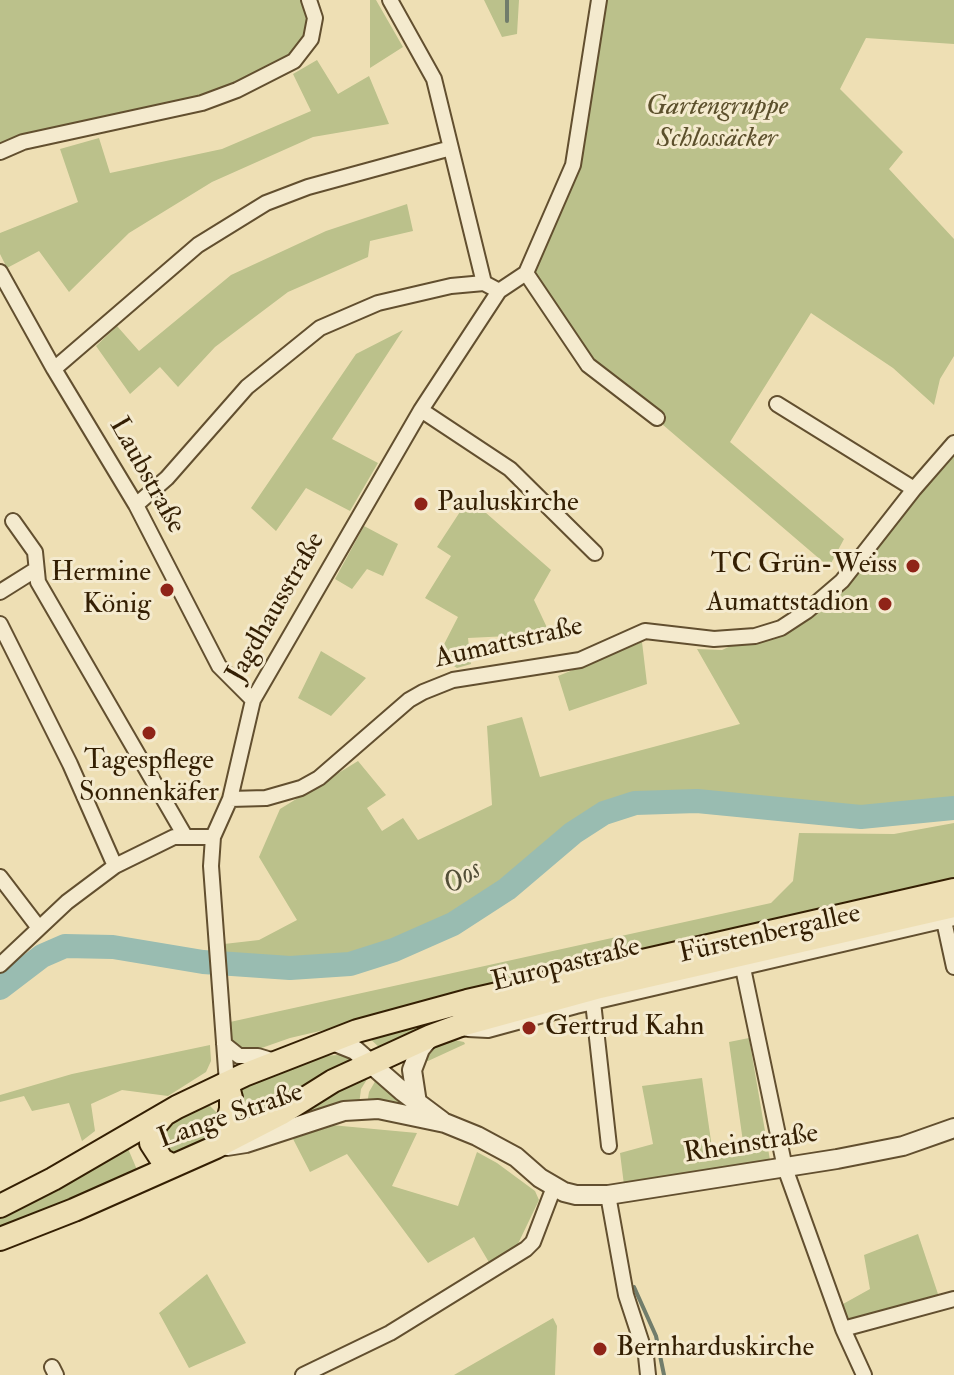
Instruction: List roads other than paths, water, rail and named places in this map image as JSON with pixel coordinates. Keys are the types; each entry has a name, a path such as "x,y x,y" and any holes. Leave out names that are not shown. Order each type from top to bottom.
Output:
{"main road":[{"name":"Europastraße","path":"330,1040 416,1013 954,890"},
{"name":"Europastraße","path":"216,1147 282,1113 333,1081 458,1026 600,987 951,915"},
{"name":"Lange Straße","path":"0,1206 200,1096 330,1040"},
{"path":"216,1147 228,1123 231,1098 227,1083"},
{"path":"200,1096 220,1106 228,1123"},
{"path":"164,1115 154,1127 151,1143 162,1160 173,1166"},
{"name":"Lange Straße","path":"0,1239 216,1147"}],"street":[{"path":"0,152 23,142 202,103 237,90 294,61 311,39 315,18 309,0"},
{"path":"390,0 434,79 484,283"},
{"path":"599,0 573,165 526,273 588,365 657,418"},
{"path":"54,369 198,245 266,203 308,187 451,148"},
{"name":"Laubstraße","path":"0,272 136,505 219,666 253,700"},
{"name":"Jagdhausstraße","path":"227,1083 211,866 213,837 230,799 253,700 421,410 499,291 526,273"},
{"path":"136,505 167,478 247,387 320,328 378,303 451,286 484,283 499,291"},
{"path":"777,404 914,489"},
{"path":"421,410 510,469 595,553"},
{"name":"Aumattstraße","path":"230,799 266,798 301,788 319,778 409,700 436,686 465,678 580,660 645,631 714,639 755,636 781,628 807,611 842,581 954,443"},
{"path":"13,521 35,552 38,582 185,836"},
{"path":"0,592 35,570"},
{"path":"0,624 70,764 115,866"},
{"path":"0,965 67,902 115,866 174,837 213,837"},
{"path":"0,877 39,928"},
{"path":"951,915 954,967"},
{"name":"Fürstenbergallee","path":"458,1026 474,1031 488,1030 951,915"},
{"path":"743,968 785,1168 843,1329 864,1375"},
{"path":"593,1002 609,1146"},
{"path":"417,1103 412,1083 414,1062 431,1036"},
{"name":"Lange Straße","path":"330,1040 355,1050 445,1123"},
{"name":"Lange Straße","path":"224,1044 239,1056 258,1056 278,1062"},
{"name":"Lange Straße","path":"216,1147 246,1143 319,1118 378,1109 445,1123 503,1148 554,1187"},
{"name":"Rheinstraße","path":"554,1187 576,1195 608,1195 903,1146 954,1128"},
{"path":"303,1375 390,1333 526,1249 533,1242 554,1187"},
{"path":"608,1195 626,1295 646,1356 648,1375"},
{"path":"843,1329 954,1299"}],"waterway":[{"path":"507,0 507,21"},
{"name":"Oos","path":"0,988 42,956 65,946 113,947 203,962 290,968 350,964 394,950 453,924 507,889 573,833 604,813 635,803 697,801 861,817 954,808"},
{"path":"634,1287 656,1336 664,1375"}],"place":[{"name":"Pauluskirche","path":"421,504"},
{"name":"TC Grün-Weiss","path":"913,566"},
{"name":"Hermine König","path":"167,590"},
{"name":"Aumattstadion","path":"885,604"},
{"name":"Tagespflege Sonnenkäfer","path":"149,733"},
{"name":"Gertrud Kahn","path":"529,1028"},
{"name":"Bernharduskirche","path":"600,1349"}],"park label":[{"name":"Gartengruppe Schlossäcker","path":"717,124"}]}
